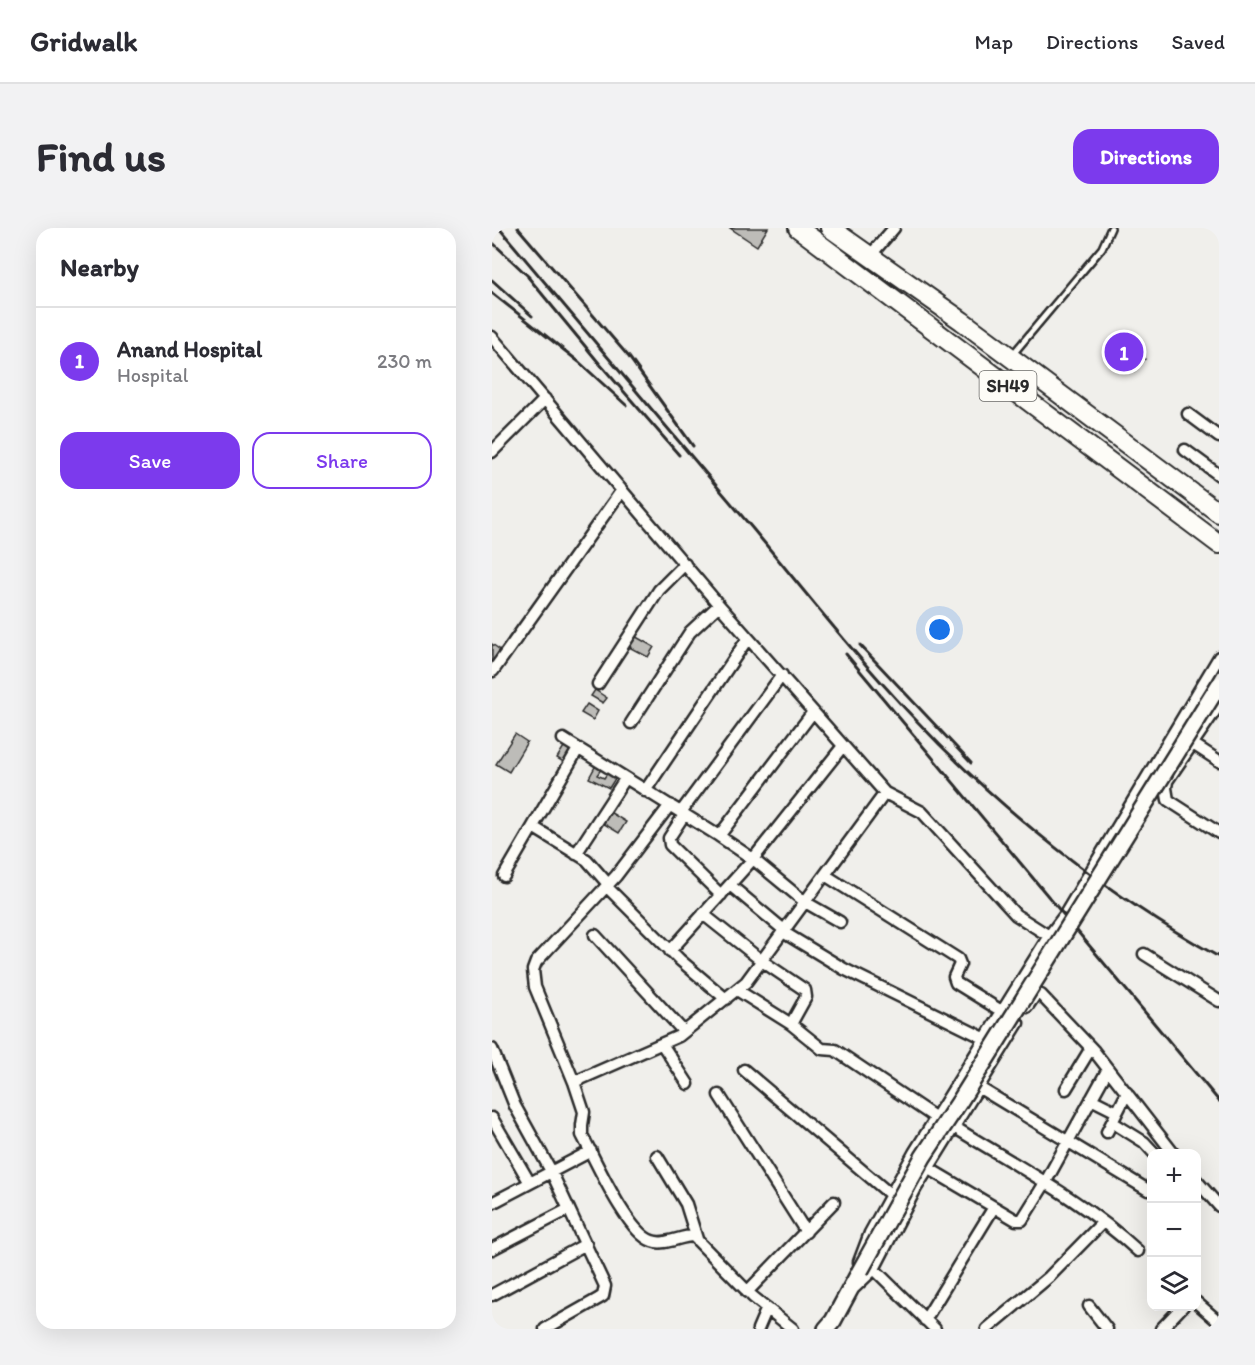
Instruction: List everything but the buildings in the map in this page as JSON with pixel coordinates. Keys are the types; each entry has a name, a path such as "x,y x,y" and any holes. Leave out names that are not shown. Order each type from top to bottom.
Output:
{"main road":[{"name":"SH49","path":"798,228 1219,544"},
{"name":"SH49","path":"830,228 852,237 869,257 1219,513"},
{"path":"881,290 901,294 895,276"},
{"name":"SH49","path":"901,294 1219,528"},
{"path":"830,1326 844,1298 867,1270 923,1156 960,1101 1219,685"}],"street":[{"path":"869,257 894,228"},
{"path":"492,337 719,605 885,793 922,812 1016,915 1049,936"},
{"path":"492,452 545,399"},
{"path":"1188,414 1219,437"},
{"path":"1185,450 1219,475"},
{"path":"493,671 622,490"},
{"path":"598,684 659,590 685,564"},
{"path":"631,723 690,632 719,605"},
{"path":"645,791 748,638"},
{"path":"844,1298 870,1233 936,1118 1049,936 1069,908 1219,657"},
{"path":"721,895 670,845 669,838 682,813 782,675"},
{"path":"1219,706 1167,781 1166,795 1168,800 1219,833"},
{"path":"719,836 813,712"},
{"path":"563,739 719,836 753,859 805,902 840,922"},
{"path":"1193,744 1219,761"},
{"path":"670,951 753,859 843,746"},
{"path":"504,876 578,749"},
{"path":"576,854 625,779"},
{"path":"574,1082 662,1044 684,1032 737,990 762,961 885,793"},
{"path":"670,806 607,885 536,962 533,970 535,987 585,1112 582,1135 622,1211 647,1239 654,1242 693,1236 747,1292 793,1329"},
{"path":"533,827 591,864 607,885 670,951 726,999"},
{"path":"825,875 958,958 960,964 954,977 956,983 1003,1012"},
{"path":"730,885 784,931 837,964 986,1040"},
{"path":"703,914 762,961 805,990 806,997 791,1024"},
{"path":"596,935 684,1032"},
{"path":"1144,954 1219,1001"},
{"path":"737,990 791,1024 822,1049 835,1050 936,1118"},
{"path":"935,1329 867,1270 1036,994 1041,995 1091,1048 1170,1149"},
{"path":"662,1044 688,1084"},
{"path":"1066,1089 1091,1048"},
{"path":"492,1049 515,1106 557,1168 569,1209 603,1280 603,1296 545,1329"},
{"path":"928,1168 994,1208 1016,1220 1022,1220 1108,1069"},
{"path":"744,1070 891,1195"},
{"path":"978,1088 1147,1189"},
{"path":"1112,1122 1127,1093"},
{"path":"719,1095 806,1232"},
{"path":"1091,1099 1112,1122 1144,1142 1150,1149"},
{"path":"492,1119 530,1183"},
{"path":"954,1127 1073,1200 1138,1251"},
{"path":"492,1189 495,1201 591,1151"},
{"path":"657,1156 686,1204 697,1239"},
{"path":"1201,1185 1219,1206"},
{"path":"747,1292 834,1202"},
{"path":"925,1320 994,1208"},
{"path":"492,1249 569,1209"},
{"path":"987,1329 1049,1277 1103,1222"},
{"path":"492,1295 586,1244"},
{"path":"1089,1306 1107,1329"},
{"path":"1201,1306 1219,1322"},
{"path":"758,1329 767,1308"},
{"path":"1161,1329 1178,1311"}],"lane":[{"path":"1010,358 1102,248 1111,228"}],"railway":[{"path":"499,228 852,649 948,752 983,786 1057,849 1137,907 1219,957"},
{"path":"518,228 629,357 693,446"},
{"path":"492,242 529,277"},
{"path":"528,277 679,455"},
{"path":"492,280 532,316"},
{"path":"492,293 579,362 626,405"},
{"path":"860,645 971,763"},
{"path":"846,654 1219,1101"}],"place":[{"name":"Anand Hospital","path":"1124,352"}]}
